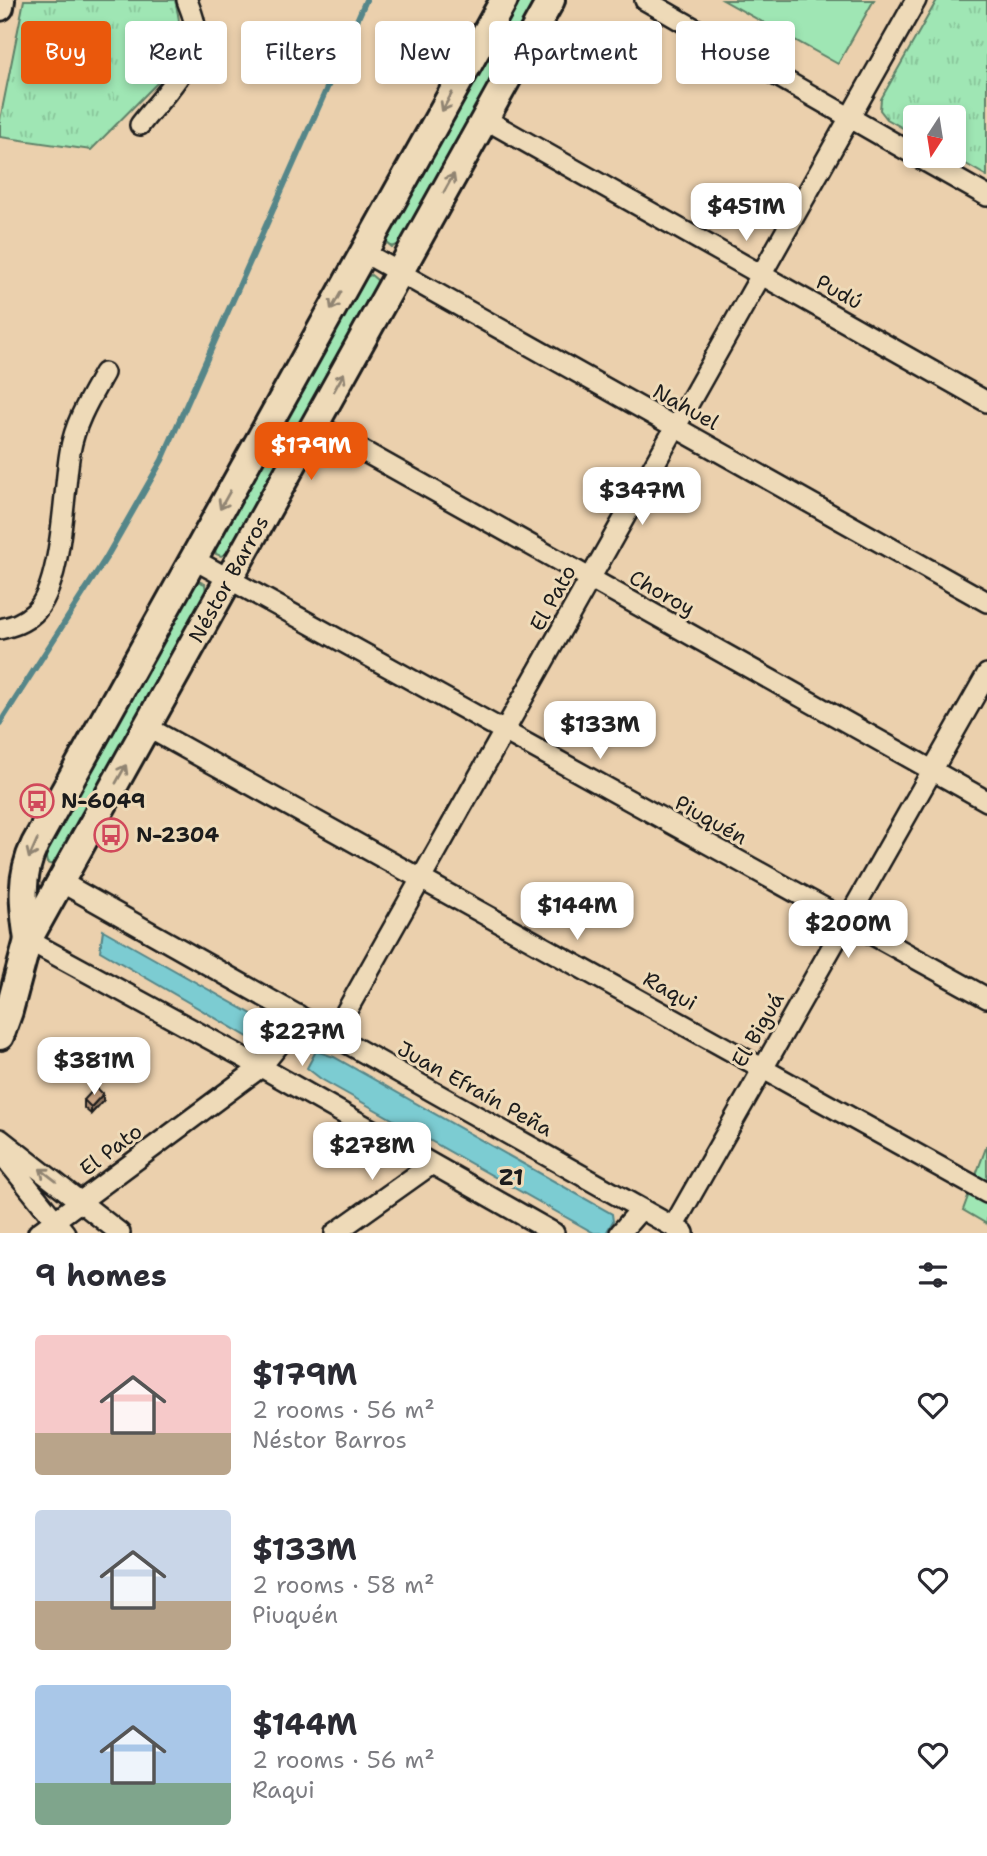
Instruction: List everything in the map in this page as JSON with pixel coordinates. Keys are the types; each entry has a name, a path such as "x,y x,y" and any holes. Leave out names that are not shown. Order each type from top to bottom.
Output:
{"street":[{"path":"0,7 1,0"},
{"path":"139,125 191,55 195,28 187,0"},
{"name":"Néstor Barros","path":"28,940 22,894 30,854 504,0"},
{"name":"Néstor Barros","path":"0,1036 28,940 551,0"},
{"path":"645,0 903,148"},
{"name":"El Pato","path":"333,1035 916,0"},
{"name":"Pudú","path":"485,119 987,402"},
{"path":"939,168 987,196"},
{"name":"Nahuel","path":"363,252 987,602"},
{"path":"8,627 35,612 47,592 59,545 70,450 80,415 104,373"},
{"name":"Choroy","path":"315,425 987,801"},
{"name":"Piuquén","path":"193,559 987,998"},
{"name":"El Biguá","path":"678,1230 763,1069 987,674"},
{"name":"Raqui","path":"147,727 987,1193"},
{"name":"Juan Efraín Peña","path":"61,882 678,1230"},
{"path":"28,940 261,1067 554,1233"},
{"name":"El Pato","path":"38,1233 60,1227 81,1201 261,1067 283,1040 298,1015"},
{"path":"0,1139 120,1233"},
{"path":"0,1152 60,1227"},
{"path":"335,1233 432,1164"},
{"path":"620,1233 641,1209"}],"green space":[{"path":"24,0 175,0 179,21 125,21 125,84 156,84 91,150 0,137 0,120"},
{"path":"519,0 537,0 525,21 507,21"},
{"path":"723,0 874,0 838,64 795,40 795,21 761,21"},
{"path":"937,0 987,0 987,176 966,164 966,105 903,105 903,128 887,119 880,110 881,99"},
{"path":"489,54 490,84 400,244 392,247 386,242 387,236 472,84 475,84 475,79"},
{"path":"371,275 377,280 376,288 228,552 221,556 216,554 214,545 364,278"},
{"path":"198,581 205,584 206,593 59,861 52,865 47,863 45,853 192,586"},
{"path":"987,1145 987,1224 963,1210"}],"water":[{"path":"103,930 266,1022 257,1039 248,1037 100,951"},
{"path":"316,1051 334,1057 612,1214 613,1221 606,1233 594,1233 321,1079 307,1068"}],"building":[{"path":"96,1087 103,1094 91,1107 84,1100"}],"waterway":[{"path":"0,723 106,558 162,460 366,0"}],"place":[{"name":"N-6049","path":"37,801"},
{"name":"N-2304","path":"111,835"}],"district":[{"name":"Z1","path":"511,1177"}]}
